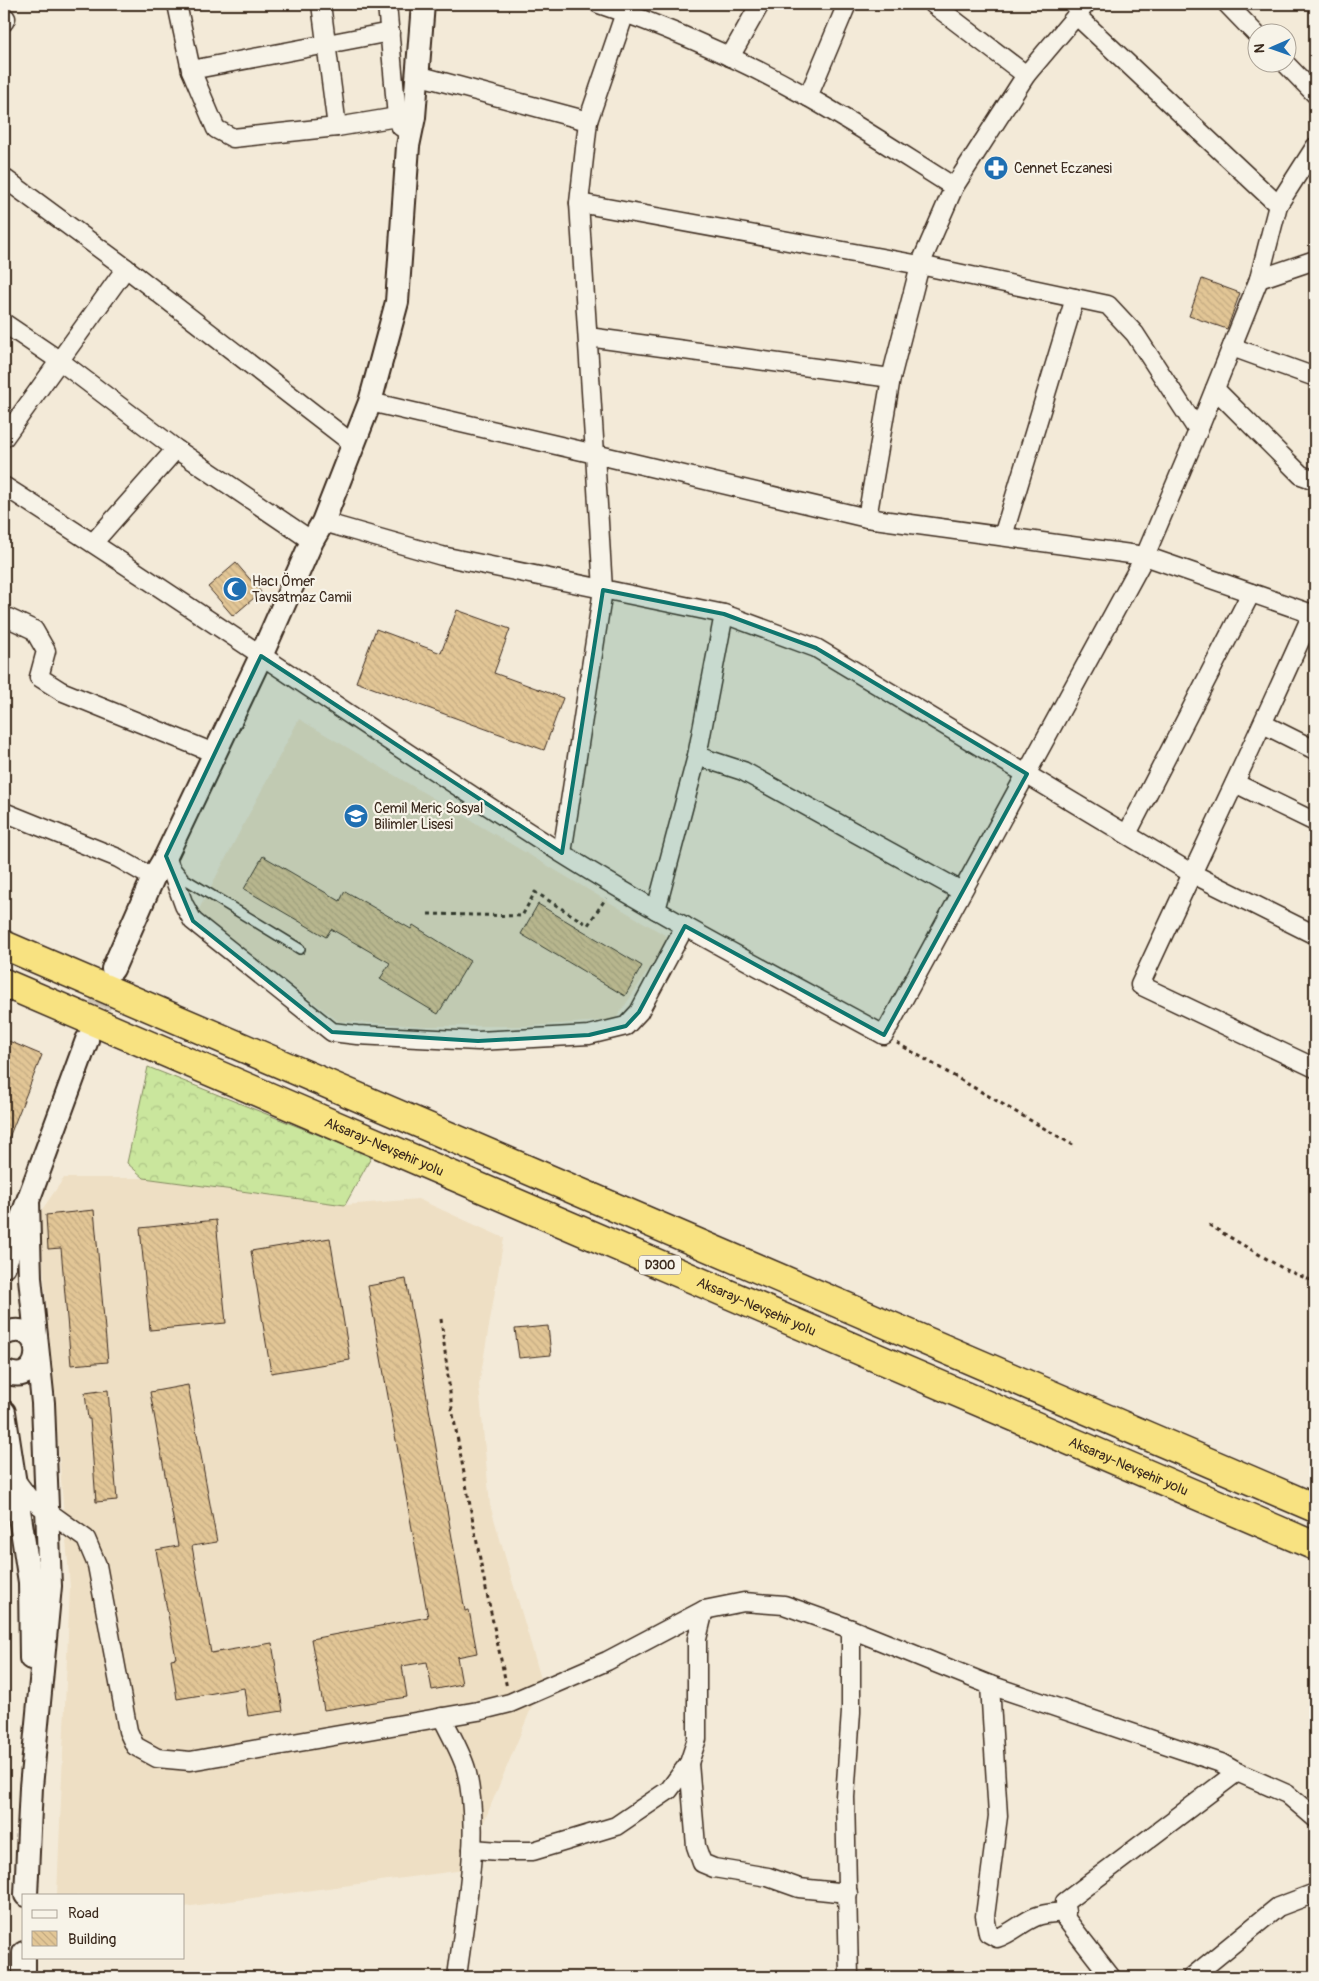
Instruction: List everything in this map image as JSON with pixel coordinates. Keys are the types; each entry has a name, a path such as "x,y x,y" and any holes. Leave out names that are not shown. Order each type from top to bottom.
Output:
{"highway":[{"name":"D300","path":"4,945 1315,1508"},
{"name":"Aksaray-Nevşehir yolu","path":"4,983 1315,1546"}],"street":[{"path":"177,4 191,70 216,129 233,138 398,117"},
{"path":"321,4 336,126"},
{"path":"387,4 398,117 408,146"},
{"path":"113,969 153,878 166,856 318,531 370,402 397,302 408,146 414,117 423,4"},
{"path":"599,4 627,8 808,97 954,187"},
{"path":"730,57 760,4"},
{"path":"808,97 847,4"},
{"path":"933,4 1026,75"},
{"path":"1227,4 1246,24"},
{"path":"562,854 603,590 579,203 588,121 627,8"},
{"path":"867,518 891,378 920,265 954,187 1026,75 1081,10 1278,205"},
{"path":"191,70 390,32"},
{"path":"1294,72 1315,94"},
{"path":"417,75 588,121"},
{"path":"4,486 562,854 656,910 884,1036 1144,556 1198,431 1259,279 1278,205 1315,147"},
{"path":"4,178 126,268 353,444"},
{"path":"579,203 920,265 1108,305 1135,334 1198,431"},
{"path":"1259,279 1315,260"},
{"path":"4,438 126,268"},
{"path":"1003,536 1075,298"},
{"path":"4,323 60,361 176,449 318,531 724,614 816,648 1191,873 1315,935"},
{"path":"588,337 891,378"},
{"path":"1232,347 1315,377"},
{"path":"1215,389 1301,474 1315,480"},
{"path":"370,402 867,518 1144,556 1313,614 1140,985 1315,1068"},
{"path":"93,543 176,449"},
{"path":"1127,834 1252,593"},
{"path":"656,910 697,756 724,614"},
{"path":"4,616 34,630 46,651 39,678 61,691 214,753"},
{"path":"1263,724 1315,750"},
{"path":"697,756 743,770 961,891"},
{"path":"1235,783 1315,822"},
{"path":"4,812 118,858 153,878"},
{"path":"166,856 184,905 193,921 332,1032 478,1041 588,1035 626,1026 639,1012 685,926"},
{"path":"4,1266 87,1040"},
{"path":"26,1894 31,1787 50,1586 43,1403 30,1278 28,1201"},
{"path":"7,1374 33,1366 38,1352 32,1338 9,1330"},
{"path":"4,1412 30,1582 31,1787"},
{"path":"15,1479 30,1498 86,1539 97,1565 128,1731 135,1746 157,1758 190,1761 510,1704 607,1661 704,1610 744,1602 784,1605 851,1629 990,1685 1221,1763 1287,1794 1315,1818"},
{"path":"472,1849 533,1851 616,1826 669,1790 689,1763 697,1740 697,1639 704,1610"},
{"path":"849,1977 845,1796 851,1712 851,1629"},
{"path":"990,1685 998,1816 985,1916 988,1933 997,1938 1010,1934 1033,1917 1066,1912"},
{"path":"442,1717 466,1767 473,1806 472,1849 457,1977"},
{"path":"689,1763 696,1846 702,1862 714,1868 768,1876 799,1888 848,1893"},
{"path":"1111,1977 1066,1919 1065,1902 1237,1772"},
{"path":"1192,1977 1278,1908 1315,1893"},
{"path":"24,1958 24,1977"}],"lane":[{"path":"166,856 185,879 300,949"}],"path":[{"path":"428,914 522,916 535,892 588,924 615,885"},
{"path":"884,1036 1073,1145"},
{"path":"1209,1225 1284,1269 1315,1282"},
{"path":"440,1319 452,1410 483,1575 510,1704"}],"highlighted area":[{"path":"603,590 724,614 816,648 1027,774 884,1035 685,926 639,1012 626,1026 589,1035 478,1041 332,1032 193,921 166,856 261,656 562,853"}],"shaded area":[{"name":"Cemil Meriç Sosyal Bilimler Lisesi","path":"299,719 670,938 615,1020 531,1026 424,1026 338,1021 197,913"},
{"path":"64,1178 144,1178 345,1205 418,1199 504,1238 479,1385 490,1505 542,1682 464,1870 185,1907 185,1894 57,1894 70,1587 39,1214"}],"green space":[{"path":"148,1067 372,1156 345,1205 144,1178 127,1163"}],"building":[{"path":"1202,279 1240,293 1227,329 1189,316"},
{"name":"Hacı Ömer Tavsatmaz Camii","path":"236,563 261,592 233,616 208,587"},
{"path":"457,610 510,629 494,673 563,698 544,750 356,682 376,629 441,653"},
{"path":"263,856 340,901 345,891 411,929 413,925 470,961 438,1014 380,979 390,963 331,929 326,937 244,889"},
{"path":"538,904 642,966 625,996 521,934"},
{"path":"4,1039 42,1055 4,1150"},
{"path":"94,1210 108,1362 71,1365 61,1248 48,1249 46,1215"},
{"path":"216,1220 226,1323 150,1330 140,1228"},
{"path":"330,1238 350,1360 271,1373 251,1251"},
{"path":"406,1279 465,1611 469,1610 477,1653 457,1657 462,1684 432,1690 427,1662 402,1666 407,1697 324,1710 311,1639 428,1617 368,1286"},
{"path":"548,1326 551,1355 519,1358 515,1329"},
{"path":"188,1385 217,1542 192,1546 211,1653 272,1643 283,1711 248,1716 244,1688 177,1699 171,1659 176,1658 156,1550 178,1546 150,1392"},
{"path":"108,1390 117,1500 96,1502 90,1419 88,1419 85,1393"}],"tunnel":[{"path":"88,1037 112,973"}],"place":[{"name":"Cennet Eczanesi","path":"996,168"},
{"name":"Hacı Ömer Tavsatmaz Camii","path":"235,589"},
{"name":"Cemil Meriç Sosyal Bilimler Lisesi","path":"356,816"}]}
